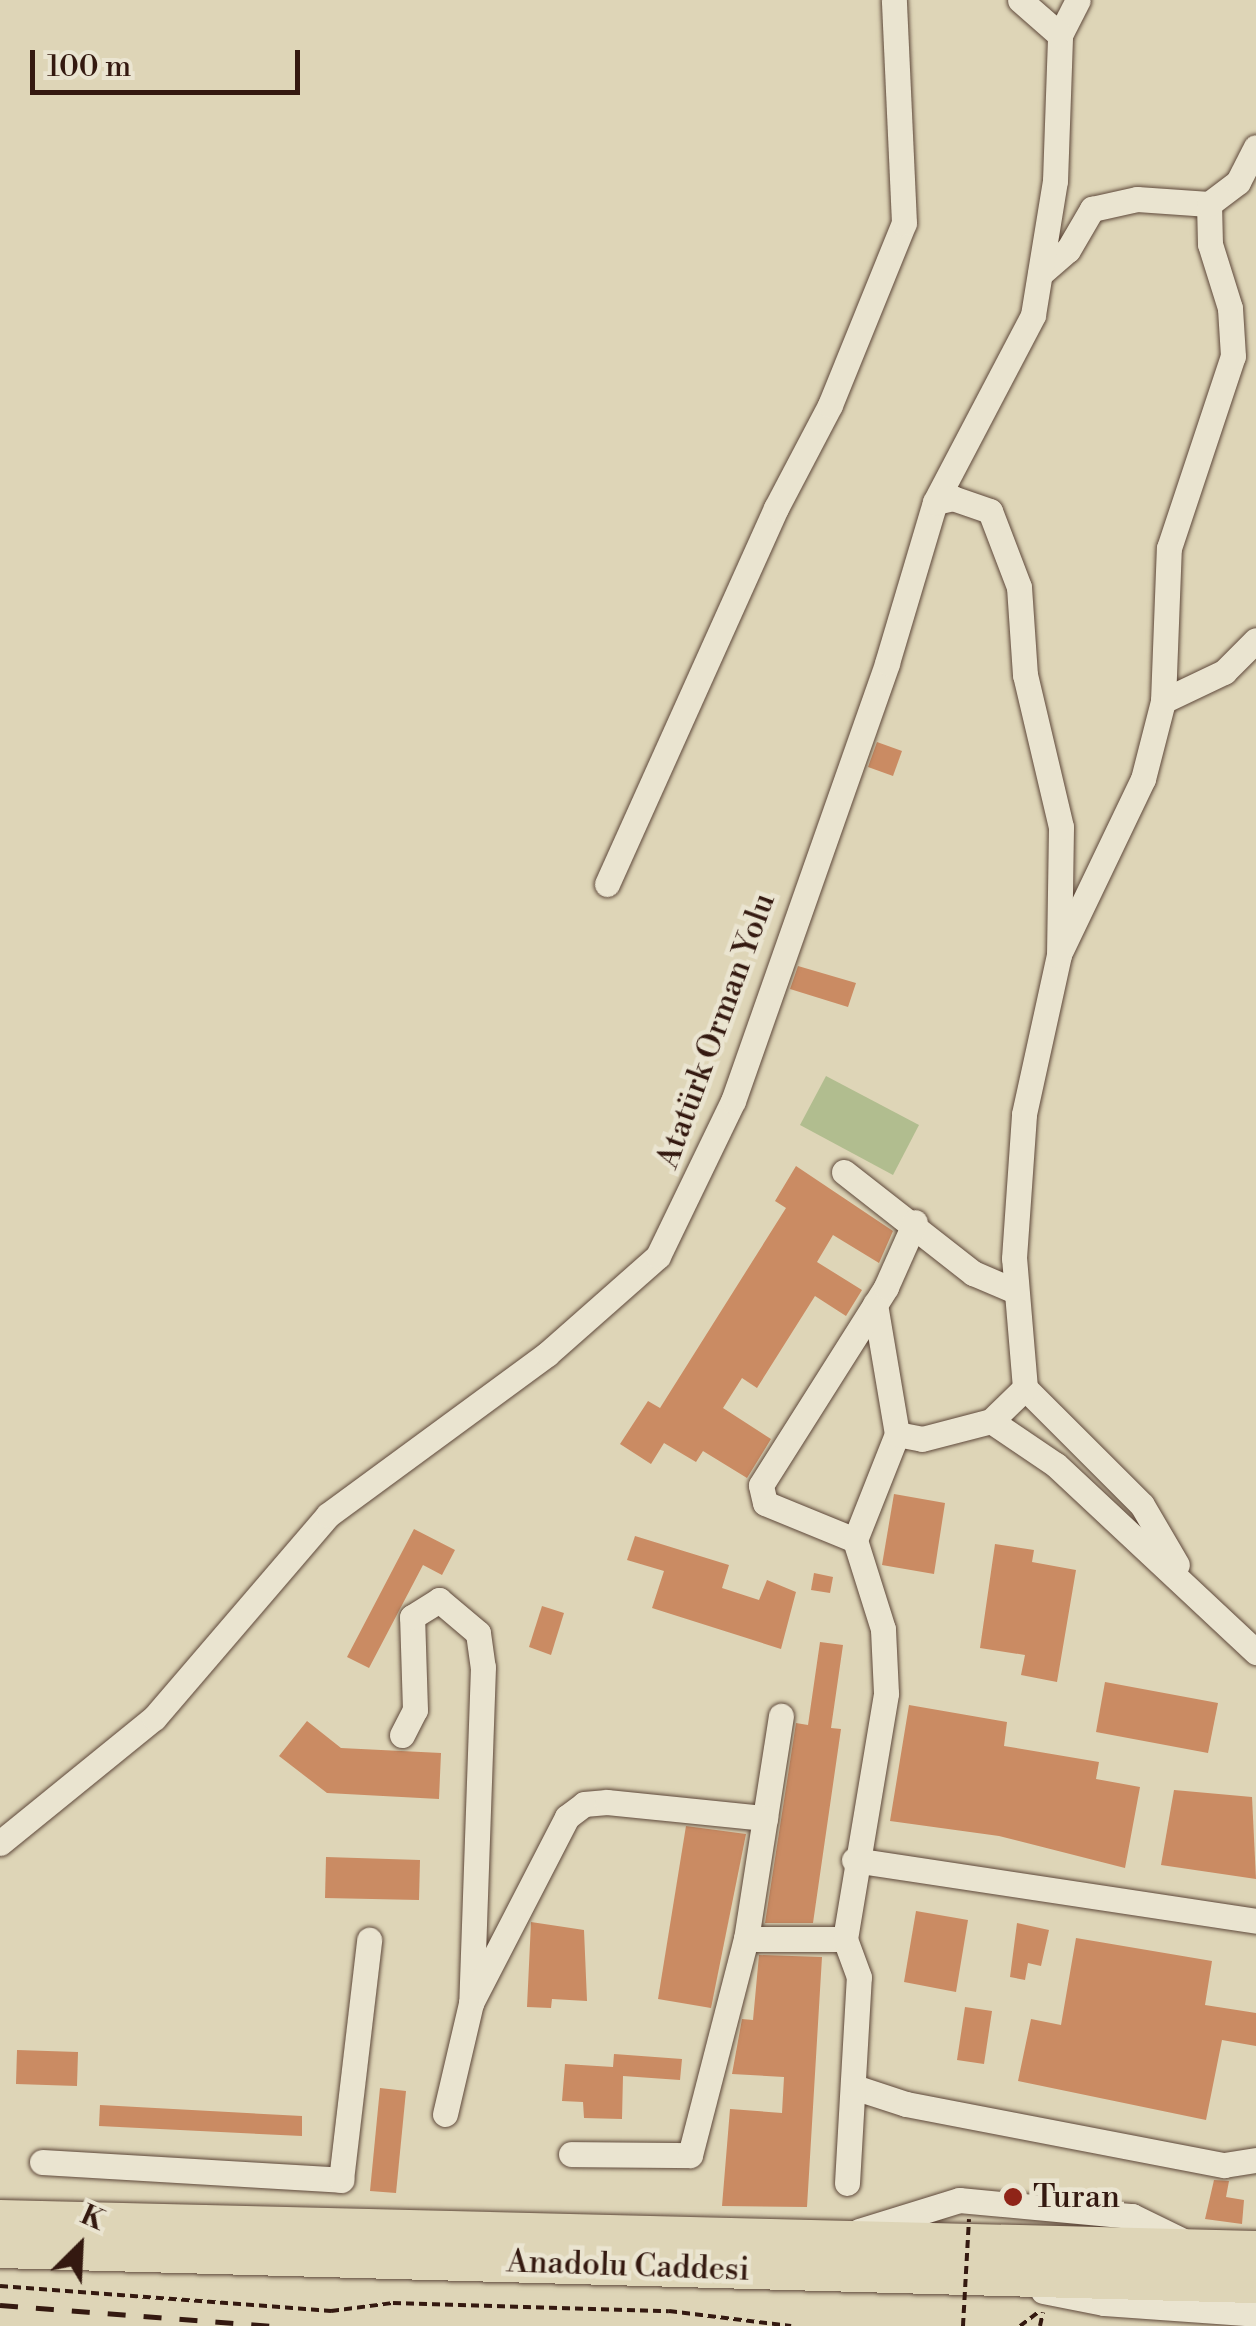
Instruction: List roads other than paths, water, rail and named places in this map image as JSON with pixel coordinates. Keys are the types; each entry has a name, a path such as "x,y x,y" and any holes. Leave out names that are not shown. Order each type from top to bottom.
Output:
{"highway":[{"name":"Anadolu Caddesi","path":"0,2219 1256,2250"},
{"name":"Anadolu Caddesi","path":"0,2248 1256,2284"}],"street":[{"path":"608,884 776,508 830,405 904,223 894,0"},
{"path":"1020,0 1060,35 1078,0"},
{"name":"Atatürk Orman Yolu","path":"0,1843 154,1718 328,1515 547,1354 658,1256 733,1101 887,662 935,502 1033,314 1055,181 1060,35"},
{"path":"1040,274 1068,250 1092,209 1138,199 1210,204 1238,182 1256,146"},
{"path":"1059,955 1144,779 1164,701 1169,548 1232,356 1230,308 1210,244 1210,204"},
{"path":"935,502 952,498 990,512 1019,587 1025,675 1061,827 1059,955 1024,1114 1014,1291 1025,1388 1142,1505 1192,1592"},
{"path":"1164,701 1224,672 1256,640"},
{"path":"844,1172 916,1222 973,1273 1014,1291"},
{"path":"854,1540 765,1504 761,1485 876,1304 916,1222"},
{"path":"847,2184 859,1977 844,1939 854,1860 886,1693 882,1629 854,1540 898,1434 876,1304"},
{"path":"898,1434 922,1439 992,1421 1025,1388"},
{"path":"992,1421 1056,1465 1256,1652"},
{"path":"402,1736 415,1710 412,1617 439,1600 478,1633 483,1667 471,2002 444,2114"},
{"path":"571,2154 690,2155 746,1939 780,1716"},
{"path":"471,2002 567,1816 584,1804 765,1818"},
{"path":"854,1860 1256,1921"},
{"path":"746,1939 844,1939"},
{"path":"338,2229 369,1940"},
{"path":"854,2087 906,2104 1224,2165 1256,2160"},
{"path":"42,2162 341,2180"},
{"path":"1000,2276 1104,2304 1256,2314"}],"railway":[{"path":"0,2305 276,2326"}],"place":[{"name":"Turan","path":"1013,2197"}]}
